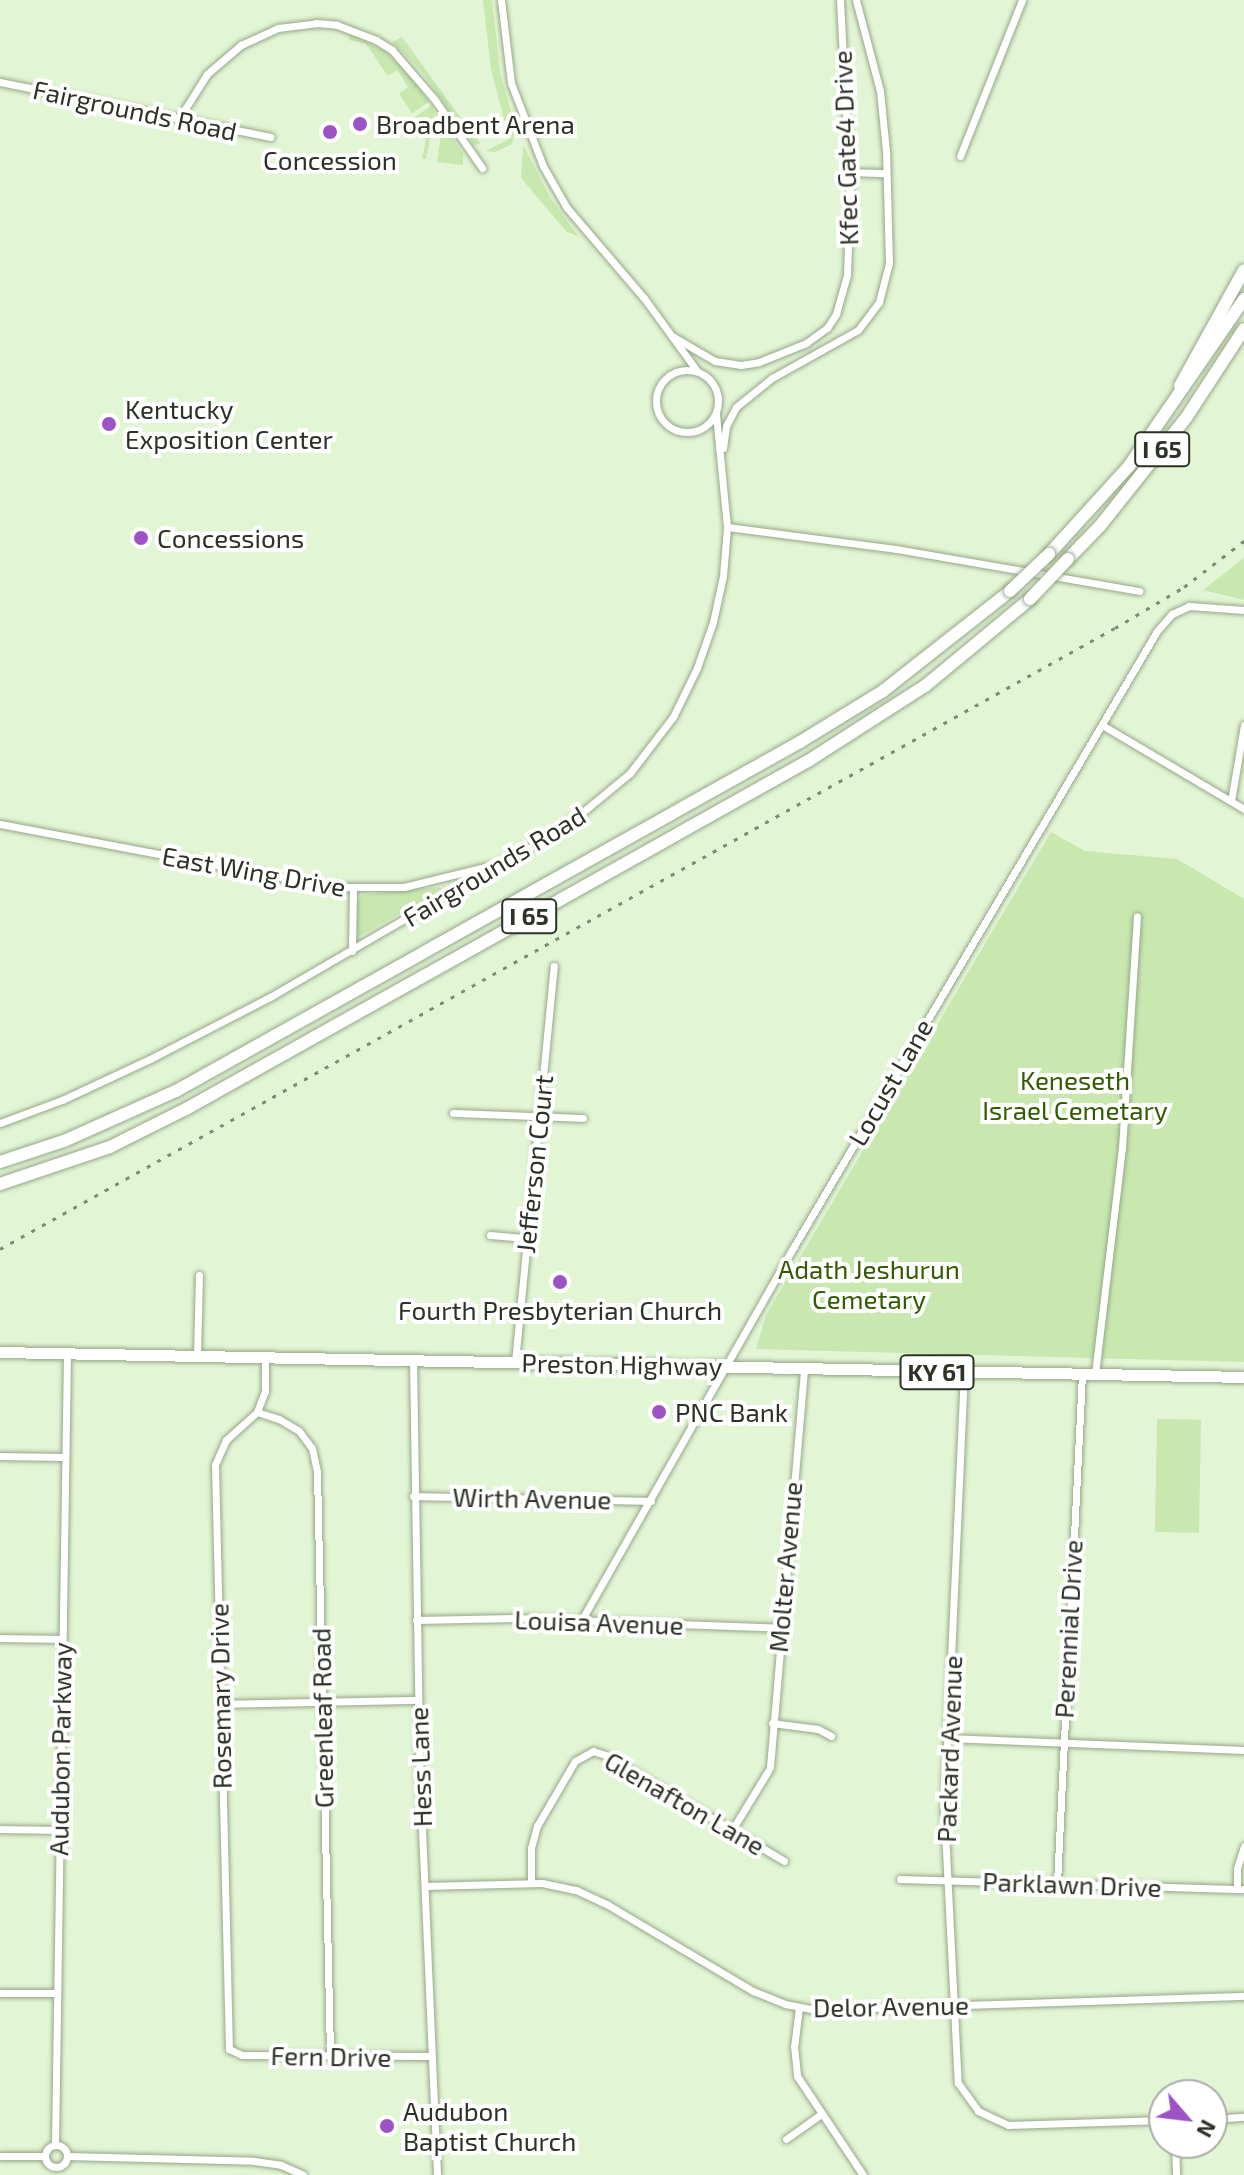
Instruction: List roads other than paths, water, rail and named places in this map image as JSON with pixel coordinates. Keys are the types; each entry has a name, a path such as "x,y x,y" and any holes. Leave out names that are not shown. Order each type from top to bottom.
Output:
{"highway":[{"path":"1169,411 1197,351 1244,270"},
{"name":"I 65","path":"0,1162 89,1131 176,1091 800,742 883,691 1010,591 1107,492 1169,411 1244,299"},
{"name":"I 65","path":"0,1184 110,1147 186,1109 808,761 925,686 1030,599 1100,526 1186,418 1244,329"}],"main road":[{"name":"Preston Highway","path":"0,1352 1244,1377"}],"street":[{"path":"501,0 511,83 543,166 567,208 718,393 716,414 721,463"},
{"name":"Kfec Gate4 Drive","path":"672,336 693,350 728,364 759,362 819,335 832,321 847,275 849,172 840,0"},
{"path":"721,463 726,426 736,407 772,378 858,330 879,302 889,263 880,91 856,0"},
{"path":"960,156 1022,0"},
{"path":"182,120 185,109 207,74 241,45 278,28 316,23 337,25 369,36 392,50 435,100 482,168"},
{"name":"Fairgrounds Road","path":"0,82 270,137"},
{"path":"849,172 886,173"},
{"path":"697,371 676,371 660,384 656,394 658,414 664,423 682,432 702,429 716,414"},
{"name":"Fairgrounds Road","path":"0,1123 62,1100 150,1059 352,951 507,859 556,834 612,792 649,753 673,717 697,668 713,622 723,576 727,527 721,463"},
{"path":"727,527 896,549 1139,591"},
{"name":"Locust Lane","path":"581,1621 1154,635 1172,614 1200,604 1244,610"},
{"path":"1102,725 1244,809"},
{"path":"1231,801 1244,725"},
{"name":"East Wing Drive","path":"0,824 261,875 353,889 433,882 507,859"},
{"path":"352,951 353,889"},
{"path":"1095,1374 1122,1148 1137,916"},
{"name":"Jefferson Court","path":"515,1362 554,966"},
{"path":"453,1113 583,1118"},
{"path":"490,1235 526,1238"},
{"path":"197,1356 199,1275"},
{"name":"Audubon Parkway","path":"55,2144 67,1353"},
{"path":"257,1412 265,1391 265,1357"},
{"name":"Hess Lane","path":"413,1359 418,1700 437,2175"},
{"name":"Molter Avenue","path":"732,1830 769,1769 804,1368"},
{"name":"Packard Avenue","path":"964,1372 944,1811 958,2083 971,2104 999,2123 1026,2125 1148,2121"},
{"name":"Perennial Drive","path":"1057,1883 1082,1374"},
{"name":"Greenleaf Road","path":"257,1412 279,1419 299,1431 316,1460 330,2056"},
{"name":"Rosemary Drive","path":"231,2052 225,1987 215,1465 226,1440 257,1412"},
{"path":"0,1456 64,1457"},
{"name":"Wirth Avenue","path":"413,1496 651,1501"},
{"name":"Louisa Avenue","path":"416,1620 581,1621 781,1628"},
{"path":"0,1638 61,1639"},
{"path":"220,1704 418,1700"},
{"path":"772,1723 818,1729 831,1736"},
{"path":"948,1738 1244,1750"},
{"name":"Glenafton Lane","path":"531,1883 534,1832 575,1761 588,1752 605,1755 784,1861"},
{"path":"0,1829 59,1830"},
{"path":"1241,1889 1237,1868 1244,1846"},
{"name":"Parklawn Drive","path":"900,1879 1241,1889"},
{"name":"Delor Avenue","path":"425,1886 557,1885 595,1898 753,1991 799,2007 831,2011 1244,1996"},
{"path":"0,1993 57,1993"},
{"path":"799,2007 795,2067 804,2089 863,2175"},
{"name":"Fern Drive","path":"231,2052 431,2056"},
{"path":"786,2139 821,2114"},
{"path":"55,2144 65,2148 68,2156 54,2171 45,2156 47,2148 55,2144"},
{"path":"0,2156 45,2156"},
{"path":"68,2156 254,2161 281,2165 303,2175"}],"railway":[{"path":"0,1249 1115,628 1184,587 1244,541"}],"place":[{"name":"Broadbent Arena","path":"360,124"},
{"name":"Concession","path":"330,132"},
{"name":"Kentucky Exposition Center","path":"109,424"},
{"name":"Concessions","path":"141,538"},
{"name":"Fourth Presbyterian Church","path":"560,1282"},
{"name":"PNC Bank","path":"659,1412"},
{"name":"Audubon Baptist Church","path":"387,2126"}],"park label":[{"name":"Keneseth Israel Cemetary","path":"1075,1095"},
{"name":"Adath Jeshurun Cemetary","path":"869,1284"}]}
